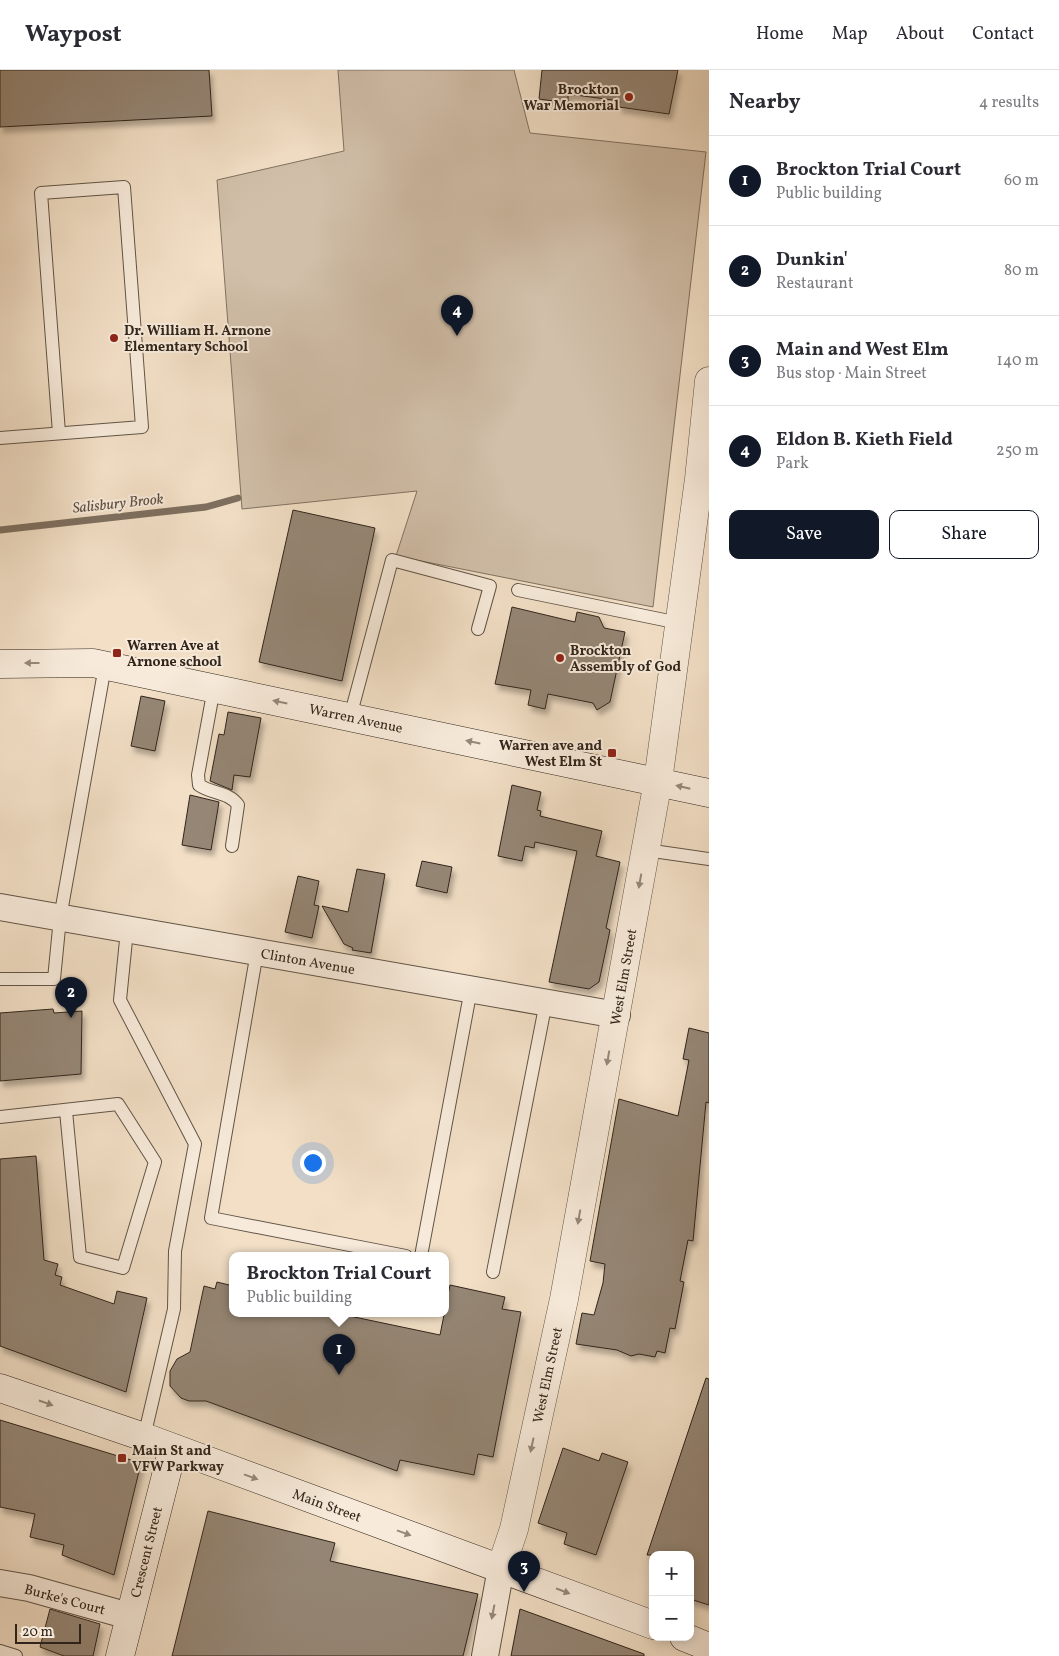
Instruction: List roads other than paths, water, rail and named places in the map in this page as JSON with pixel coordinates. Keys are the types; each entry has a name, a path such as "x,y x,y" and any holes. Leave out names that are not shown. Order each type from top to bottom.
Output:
{"main road":[{"name":"West Elm Street","path":"501,1568 514,1529 564,1299 646,850 658,781 679,623 704,480 709,381"},
{"name":"Warren Avenue","path":"0,664 93,663 709,793"},
{"name":"Main Street","path":"0,1388 144,1437 649,1624"},
{"name":"Crescent Street","path":"120,1656 173,1448"},
{"path":"694,1641 709,1647"}],"street":[{"name":"Clinton Avenue","path":"0,907 617,1014"},
{"path":"484,1656 501,1568"},
{"name":"Burke's Court","path":"0,1583 29,1588 129,1616"}],"lane":[{"path":"0,438 142,427 124,187 41,193 59,433"},
{"path":"350,717 392,560 490,586 478,629"},
{"path":"518,590 679,623"},
{"path":"0,979 54,979 60,918 105,666"},
{"path":"214,688 198,774 199,785 208,792 232,797 238,805 232,846"},
{"path":"646,850 709,859"},
{"path":"127,930 120,1000 195,1144 174,1251 174,1309 144,1437"},
{"path":"258,952 211,1218 385,1252"},
{"path":"422,1252 471,989"},
{"path":"493,1272 546,1002"},
{"path":"0,1117 118,1104 155,1162 124,1268 80,1257 66,1111"},
{"path":"0,1651 16,1656"}],"waterway":[{"name":"Salisbury Brook","path":"0,530 206,507 238,498"}],"place":[{"name":"Brockton War Memorial","path":"629,97"},
{"name":"Eldon B. Kieth Field","path":"457,336"},
{"name":"Dr. William H. Arnone Elementary School","path":"114,338"},
{"name":"Warren Ave at Arnone school","path":"117,653"},
{"name":"Brockton Assembly of God","path":"560,658"},
{"name":"Warren ave and West Elm St","path":"612,753"},
{"name":"Dunkin'","path":"71,1018"},
{"name":"Brockton Trial Court","path":"339,1375"},
{"name":"Main St and VFW Parkway","path":"122,1458"},
{"name":"Main and West Elm","path":"524,1592"}]}
